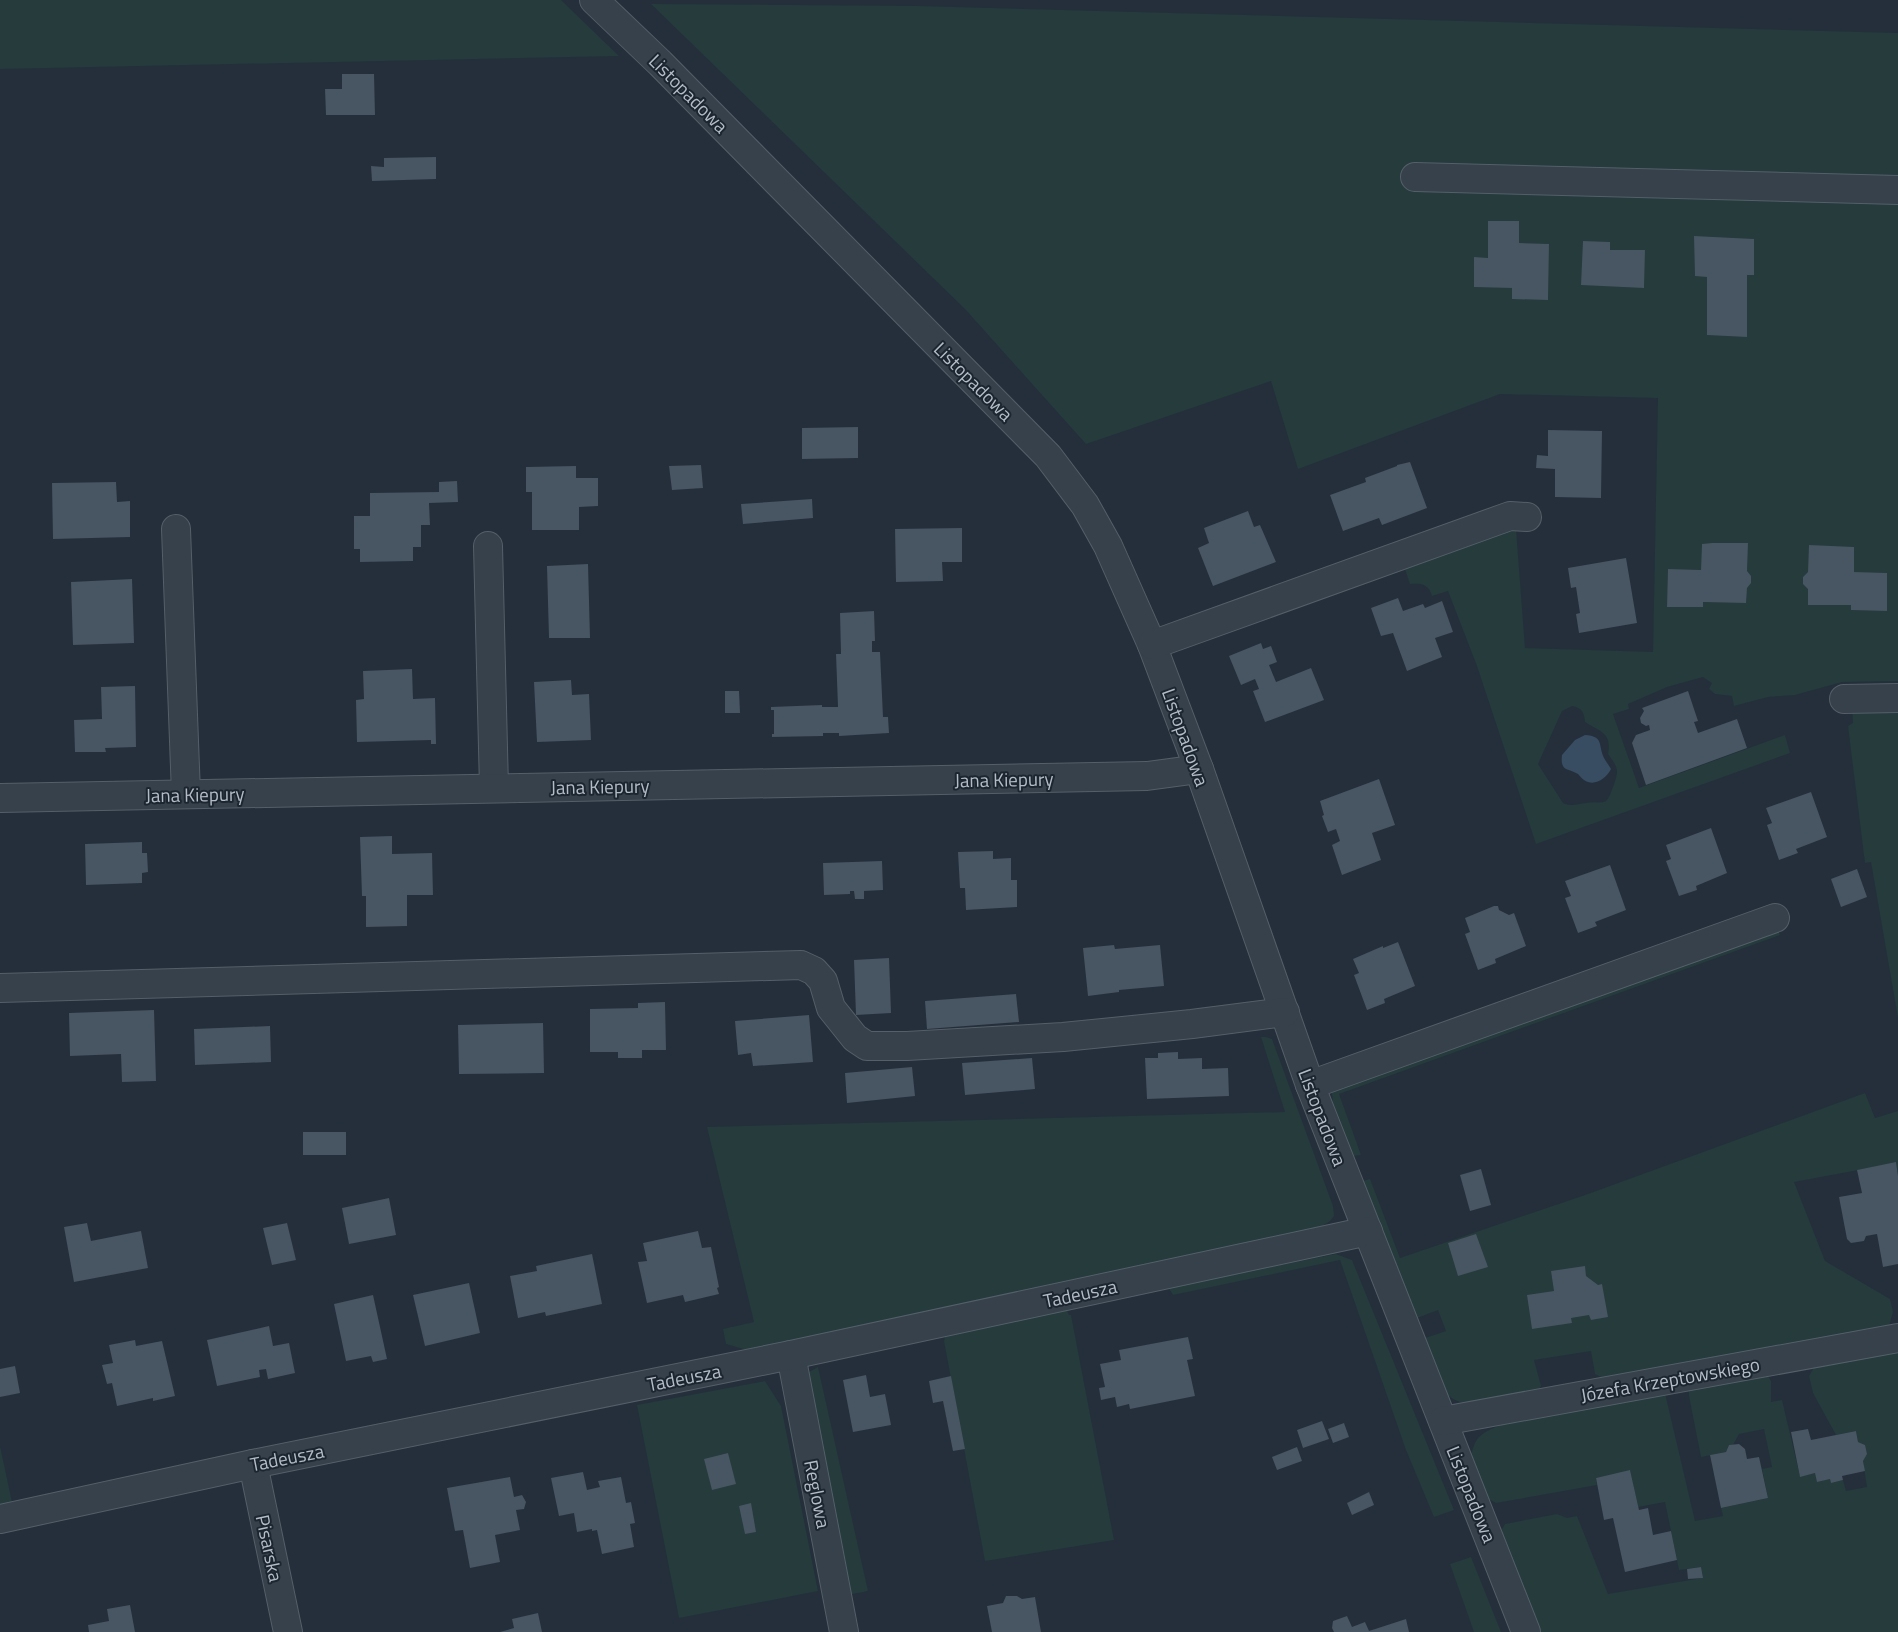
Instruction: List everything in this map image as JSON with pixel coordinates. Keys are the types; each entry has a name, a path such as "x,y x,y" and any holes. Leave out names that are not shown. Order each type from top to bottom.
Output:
{"street":[{"name":"Listopadowa","path":"594,0 660,64 1048,456 1085,505 1104,538 1152,645 1199,769 1310,1085 1526,1632"},
{"path":"1415,177 1898,190"},
{"path":"1152,645 1510,516 1527,517"},
{"path":"176,529 186,794"},
{"path":"488,546 494,788"},
{"path":"1844,699 1898,698"},
{"name":"Jana Kiepury","path":"0,798 1147,776 1199,769"},
{"path":"1310,1085 1775,918"},
{"path":"0,988 801,965 814,971 823,981 831,1008 855,1038 867,1046 907,1046 1064,1037 1192,1024 1284,1012"},
{"name":"Tadeusza","path":"0,1520 253,1464 791,1355 1368,1231"},
{"name":"Józefa Krzeptowskiego","path":"1443,1421 1898,1338"},
{"name":"Reglowa","path":"791,1355 844,1632"},
{"name":"Pisarska","path":"253,1464 288,1632"}],"green space":[{"path":"0,0 561,0 619,56 0,69"},
{"path":"651,4 918,6 1898,33 1898,681 1842,682 1795,695 1768,697 1734,706 1732,696 1715,694 1709,689 1712,683 1703,677 1667,687 1628,704 1629,709 1613,714 1639,788 1785,735 1790,753 1536,844 1477,666 1448,591 1432,596 1429,589 1424,585 1410,584 1405,569 1516,529 1525,648 1653,652 1658,398 1500,394 1298,469 1271,381 1086,444 965,309","holes":["1572,706 1582,711 1585,722 1604,734 1608,741 1608,754 1616,767 1617,775 1606,801 1571,805 1563,803 1538,764 1562,711"]},
{"path":"1898,705 1898,1018 1871,862 1865,863 1848,726 1853,723 1852,708"},
{"path":"1778,930 1780,935 1339,1094 1361,1155 1354,1156 1333,1103 1332,1093 1338,1088"},
{"path":"1261,1037 1272,1039 1333,1206 1334,1216 1319,1228 1239,1250 747,1350 726,1344 723,1329 754,1322 707,1127 1285,1112"},
{"path":"1865,1093 1875,1118 1898,1111 1898,1176 1896,1163 1794,1182 1825,1261 1890,1299 1893,1312 1889,1326 1605,1379 1595,1374 1591,1351 1534,1360 1541,1386 1538,1391 1485,1404 1460,1402 1449,1396 1440,1386 1422,1339 1446,1331 1438,1310 1417,1318 1360,1182 1370,1179 1400,1258 1588,1194"},
{"path":"1336,1254 1352,1260 1454,1510 1434,1517 1406,1450 1340,1260 1173,1295 1168,1287"},
{"path":"1066,1308 1069,1315 1071,1315 1114,1540 985,1561 944,1341 946,1332"},
{"path":"1898,1351 1898,1632 1537,1632 1500,1533 1505,1524 1557,1514 1567,1518 1577,1516 1608,1594 1702,1578 1701,1567 1679,1570 1665,1502 1638,1507 1630,1471 1596,1478 1597,1485 1496,1503 1485,1497 1470,1458 1474,1444 1479,1437 1491,1429 1537,1415 1665,1393 1695,1521 1723,1516 1721,1508 1768,1498 1762,1469 1772,1467 1764,1429 1739,1434 1733,1445 1729,1446 1726,1452 1701,1457 1689,1396 1689,1387 1766,1373 1771,1381 1771,1402 1782,1400 1800,1476 1815,1473 1830,1479 1831,1482 1843,1480 1846,1491 1867,1487 1863,1461 1865,1446 1858,1442 1856,1431 1836,1435 1813,1393 1809,1376 1814,1367"},
{"path":"818,1367 868,1591 842,1596 805,1389 809,1372"},
{"path":"765,1381 781,1406 818,1591 679,1618 637,1405"},
{"path":"0,1446 15,1516 0,1519"},
{"path":"1471,1557 1501,1632 1474,1632 1450,1564"}],"water":[{"path":"1585,735 1598,739 1604,758 1611,769 1603,779 1592,783 1566,769 1562,764 1562,755 1575,740"}],"building":[{"path":"342,74 374,74 375,115 326,115 325,89 342,89"},
{"path":"436,157 436,179 372,181 371,166 384,167 384,158"},
{"path":"1488,221 1519,221 1519,243 1549,244 1548,300 1512,299 1512,288 1474,287 1474,257 1488,258"},
{"path":"1694,236 1754,239 1754,275 1747,275 1747,337 1707,335 1707,277 1695,276"},
{"path":"1583,241 1610,242 1610,250 1645,250 1644,288 1581,285"},
{"path":"858,427 858,458 802,459 802,428"},
{"path":"1548,430 1602,431 1601,498 1555,497 1555,469 1536,468 1537,455 1548,456"},
{"path":"1410,462 1427,508 1382,525 1379,518 1343,531 1330,495 1366,482 1365,478 1397,465"},
{"path":"701,465 703,488 672,490 669,466"},
{"path":"576,466 576,478 598,478 598,506 579,507 579,530 532,530 532,492 526,492 526,467"},
{"path":"457,481 458,502 429,503 430,525 421,525 421,547 413,547 413,561 360,562 360,549 354,549 354,516 370,516 370,493 439,492 439,482"},
{"path":"116,482 117,502 130,501 130,537 53,539 52,483"},
{"path":"812,499 813,518 743,524 741,504"},
{"path":"1248,511 1254,527 1260,525 1276,562 1213,586 1198,548 1209,543 1204,528"},
{"path":"962,528 962,562 942,562 943,581 896,582 895,529"},
{"path":"1748,543 1747,571 1751,576 1751,583 1747,588 1746,603 1703,602 1703,607 1667,607 1668,569 1701,570 1702,544"},
{"path":"1809,545 1854,547 1854,572 1887,573 1887,611 1851,610 1851,605 1808,605 1808,589 1803,584 1803,577 1808,572"},
{"path":"1626,558 1637,623 1579,633 1576,614 1580,613 1576,587 1571,588 1568,568"},
{"path":"588,564 590,638 549,638 547,566"},
{"path":"132,579 134,643 73,645 71,582"},
{"path":"1398,598 1403,611 1423,604 1425,608 1442,601 1453,632 1435,638 1442,657 1407,671 1393,633 1381,636 1371,608"},
{"path":"874,611 875,641 872,641 872,652 880,652 883,717 888,717 889,733 839,736 839,733 823,733 823,736 772,737 772,734 774,734 774,710 771,710 771,707 822,705 822,707 838,707 836,654 841,654 840,613"},
{"path":"1261,643 1263,649 1271,646 1277,662 1269,665 1276,682 1311,668 1324,700 1265,722 1253,691 1259,689 1255,679 1241,685 1229,656"},
{"path":"412,669 413,699 435,698 436,744 431,744 431,740 357,742 356,700 364,699 363,671"},
{"path":"571,680 572,695 589,694 591,740 537,742 534,682"},
{"path":"135,686 136,747 105,748 106,752 75,752 74,720 102,719 101,687"},
{"path":"725,691 739,691 740,713 725,713"},
{"path":"1688,691 1698,721 1694,722 1698,733 1737,719 1747,748 1646,785 1632,743 1636,735 1650,730 1649,725 1646,726 1641,723 1640,718 1644,711 1642,708"},
{"path":"1379,779 1395,825 1372,833 1381,860 1342,875 1332,845 1340,841 1336,829 1328,832 1322,816 1324,815 1320,801"},
{"path":"1811,792 1827,837 1796,849 1798,853 1779,860 1767,825 1772,823 1766,808"},
{"path":"1711,828 1727,873 1696,886 1697,890 1679,896 1666,861 1671,859 1666,845"},
{"path":"392,836 392,854 432,853 433,895 407,895 407,926 366,927 366,896 362,896 360,837"},
{"path":"142,842 142,853 147,853 148,872 142,873 142,883 86,885 85,844"},
{"path":"993,851 993,859 1011,858 1011,880 1017,880 1017,907 966,910 965,888 960,888 958,852"},
{"path":"882,861 883,890 864,891 864,899 855,899 854,891 850,891 850,894 824,895 823,863"},
{"path":"1610,865 1626,910 1595,922 1597,926 1578,933 1565,898 1571,896 1565,881"},
{"path":"1857,869 1867,897 1841,907 1831,879"},
{"path":"1498,906 1499,910 1509,915 1514,913 1526,946 1495,959 1496,963 1478,970 1465,934 1470,932 1465,918"},
{"path":"1398,942 1415,986 1384,999 1385,1003 1367,1010 1354,975 1359,973 1353,959 1383,946 1383,948"},
{"path":"1114,945 1115,949 1160,945 1164,986 1119,990 1119,992 1088,996 1083,948"},
{"path":"889,958 891,1013 856,1015 854,960"},
{"path":"1016,994 1019,1022 927,1029 925,1001"},
{"path":"665,1002 666,1050 642,1050 642,1058 618,1058 618,1052 590,1052 590,1009 638,1008 638,1003"},
{"path":"154,1010 156,1081 122,1082 121,1054 70,1056 69,1013"},
{"path":"809,1015 813,1062 753,1066 751,1053 738,1055 735,1021"},
{"path":"543,1023 544,1073 459,1074 458,1025"},
{"path":"270,1026 271,1062 195,1065 194,1029"},
{"path":"1178,1052 1178,1059 1202,1058 1202,1069 1228,1068 1229,1096 1147,1099 1145,1058 1158,1058 1158,1053"},
{"path":"1032,1058 1035,1089 965,1095 962,1063"},
{"path":"912,1067 915,1096 847,1103 845,1073"},
{"path":"303,1132 346,1132 346,1155 303,1155"},
{"path":"1896,1162 1898,1176 1898,1264 1883,1267 1877,1234 1866,1236 1864,1241 1851,1243 1847,1239 1839,1197 1862,1193 1857,1170"},
{"path":"1481,1169 1491,1205 1470,1211 1460,1175"},
{"path":"389,1198 396,1235 349,1244 342,1208"},
{"path":"87,1223 91,1241 141,1231 148,1268 74,1282 64,1227"},
{"path":"287,1223 296,1260 272,1265 263,1228"},
{"path":"698,1231 702,1248 711,1247 719,1294 685,1302 683,1295 647,1303 638,1262 647,1261 643,1243"},
{"path":"1476,1234 1488,1267 1458,1276 1448,1243"},
{"path":"592,1254 602,1304 546,1316 545,1312 518,1318 510,1276 537,1271 536,1266"},
{"path":"1585,1266 1586,1276 1598,1285 1602,1284 1608,1317 1591,1320 1589,1315 1571,1318 1572,1323 1532,1329 1527,1295 1554,1291 1551,1271"},
{"path":"469,1283 480,1333 425,1346 413,1295"},
{"path":"373,1295 387,1359 373,1362 371,1356 346,1361 334,1304"},
{"path":"269,1326 273,1346 289,1343 295,1373 268,1379 266,1369 259,1370 260,1377 217,1386 207,1340"},
{"path":"1188,1337 1193,1359 1187,1360 1195,1396 1130,1409 1129,1404 1117,1407 1115,1397 1101,1400 1099,1388 1105,1387 1100,1364 1121,1360 1119,1350"},
{"path":"135,1340 136,1346 162,1341 175,1396 153,1401 153,1398 117,1406 112,1383 107,1384 102,1365 113,1363 109,1345"},
{"path":"15,1366 20,1393 0,1397 0,1369"},
{"path":"866,1375 870,1397 885,1394 891,1425 853,1432 843,1380"},
{"path":"951,1376 965,1449 953,1451 943,1401 933,1403 929,1381"},
{"path":"1322,1421 1329,1439 1303,1448 1297,1430"},
{"path":"1344,1423 1349,1437 1333,1443 1328,1429"},
{"path":"1808,1429 1811,1440 1856,1431 1858,1442 1865,1445 1867,1454 1863,1461 1865,1471 1842,1476 1843,1480 1831,1483 1830,1479 1817,1482 1815,1473 1800,1477 1791,1432"},
{"path":"1739,1444 1745,1449 1747,1459 1759,1457 1768,1498 1721,1508 1710,1455 1726,1452 1729,1445"},
{"path":"1297,1447 1302,1461 1277,1470 1272,1457"},
{"path":"728,1453 736,1484 712,1490 704,1459"},
{"path":"1630,1470 1639,1510 1648,1508 1653,1535 1671,1531 1677,1560 1625,1572 1613,1518 1604,1520 1596,1478"},
{"path":"583,1472 587,1490 600,1487 598,1481 621,1477 626,1503 631,1502 635,1523 630,1524 634,1547 602,1554 597,1530 577,1532 574,1513 559,1516 551,1478"},
{"path":"510,1477 514,1497 522,1495 526,1502 524,1509 516,1510 520,1530 495,1535 500,1562 470,1568 463,1530 455,1531 447,1488"},
{"path":"1369,1492 1374,1505 1352,1515 1347,1503"},
{"path":"751,1503 756,1532 745,1534 739,1506"},
{"path":"1701,1567 1703,1578 1688,1579 1687,1569"},
{"path":"1006,1596 1017,1596 1022,1599 1035,1597 1041,1632 992,1632 987,1606 1003,1603"},
{"path":"130,1605 135,1632 89,1632 88,1625 109,1621 107,1609"},
{"path":"538,1613 542,1632 500,1632 514,1628 512,1619"},
{"path":"1347,1616 1352,1627 1365,1622 1369,1631 1406,1619 1409,1632 1334,1632 1332,1628 1333,1621"}]}
